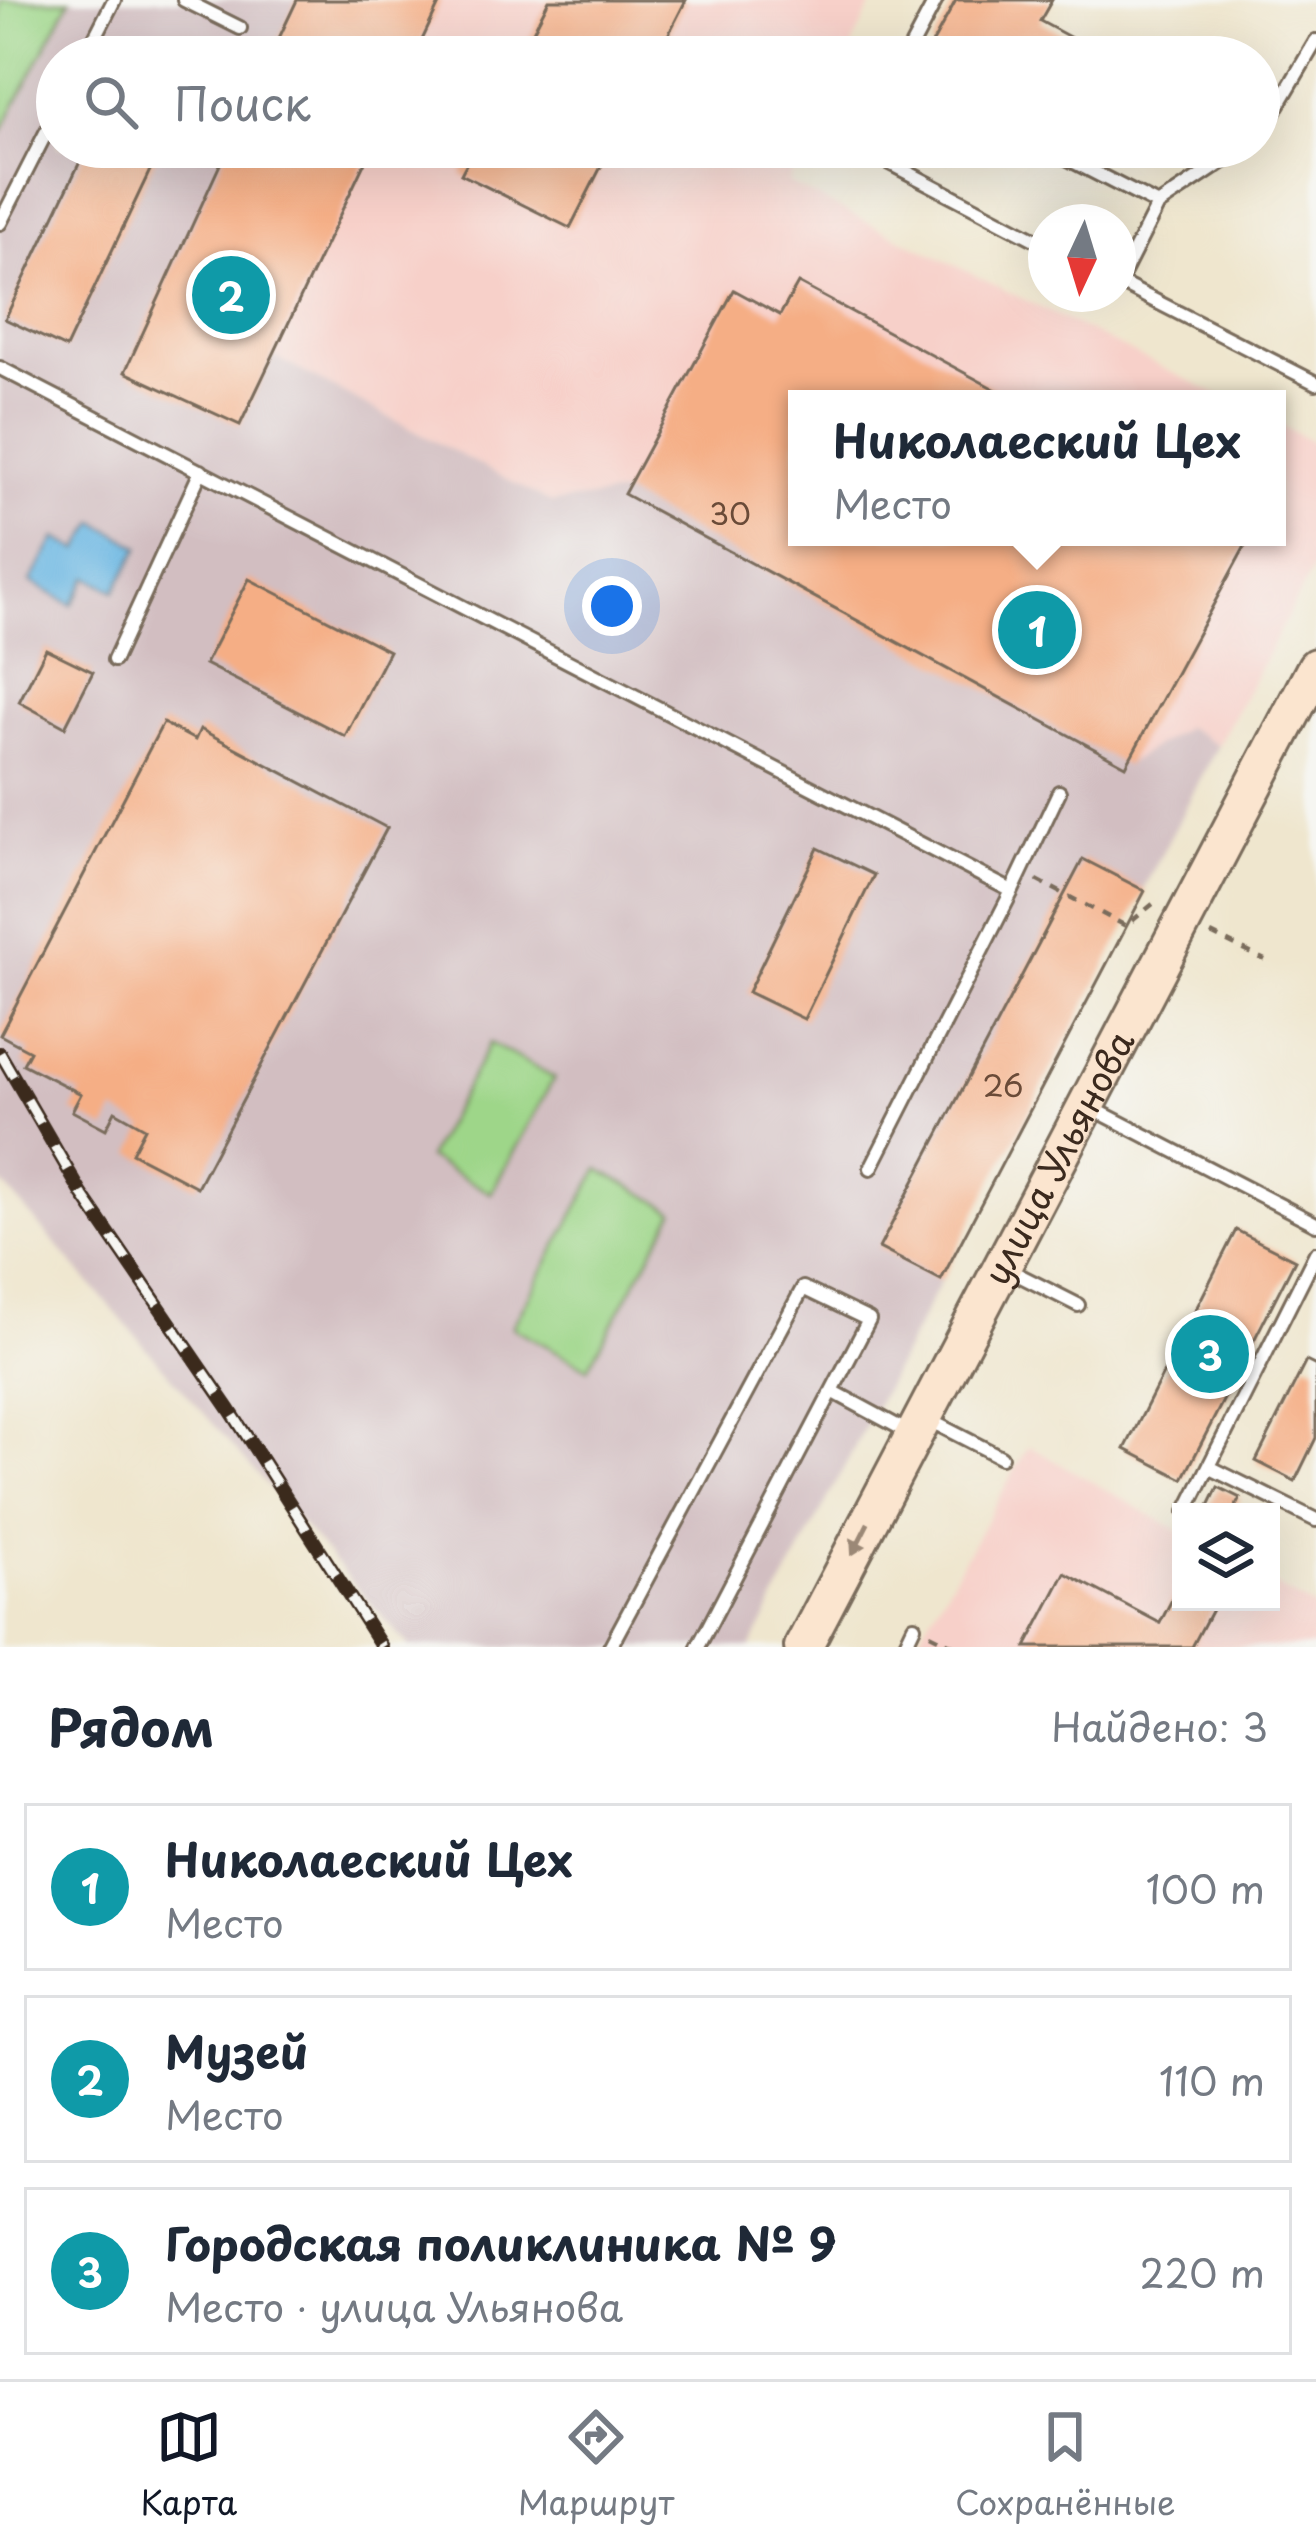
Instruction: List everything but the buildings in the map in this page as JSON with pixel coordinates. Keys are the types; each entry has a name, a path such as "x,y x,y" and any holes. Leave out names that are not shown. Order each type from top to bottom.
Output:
{"main road":[{"name":"улица Ульянова","path":"803,1647 998,1265 1088,1106 1316,668"}],"lane":[{"path":"96,36 114,0"},
{"path":"184,0 240,28"},
{"path":"917,36 936,0"},
{"path":"1280,102 1316,41"},
{"path":"0,223 36,152"},
{"path":"899,168 1028,236"},
{"path":"1086,168 1158,205"},
{"path":"1136,247 1158,205 1214,168"},
{"path":"1136,291 1316,383"},
{"path":"0,368 1012,891"},
{"path":"114,660 200,471"},
{"path":"872,1168 1059,792"},
{"path":"1088,1106 1316,1224"},
{"path":"1191,1503 1316,1253"},
{"path":"998,1265 1078,1305"},
{"path":"610,1647 803,1288 869,1320 698,1647"},
{"path":"832,1391 1001,1456"},
{"path":"1209,1467 1316,1520"},
{"path":"904,1647 914,1626"}],"path":[{"path":"914,1626 957,1647"}],"shaded area":[{"path":"0,0 441,0 424,36 36,36 36,168 361,168 273,356 551,503 624,494 1125,765 1186,727 1218,745 751,1647 409,1647 0,1181"},
{"path":"441,0 874,0 857,36 424,36"},
{"path":"361,168 795,168 788,183 1028,301 1028,312 1050,312 1208,390 788,390 788,546 1286,546 1286,429 1316,444 1316,563 1218,745 1186,727 1126,766 624,494 551,503 273,356"},
{"path":"1029,1446 1172,1527 1172,1611 1280,1611 1280,1589 1316,1609 1316,1647 913,1647"}],"green space":[{"path":"0,0 70,0 51,36 36,36 36,65 0,134"},
{"path":"490,1043 554,1078 491,1193 427,1158"},
{"path":"599,1169 675,1211 588,1368 512,1327"}],"water":[{"path":"96,522 140,547 115,591 88,577 72,605 31,582 56,538 79,550"}],"railway":[{"path":"0,1053 82,1194 230,1410 382,1647"}],"place":[{"name":"Музей","path":"231,295"},
{"name":"Николаеский Цех","path":"1037,630"},
{"name":"Городская поликлиника № 9","path":"1210,1354"}]}
